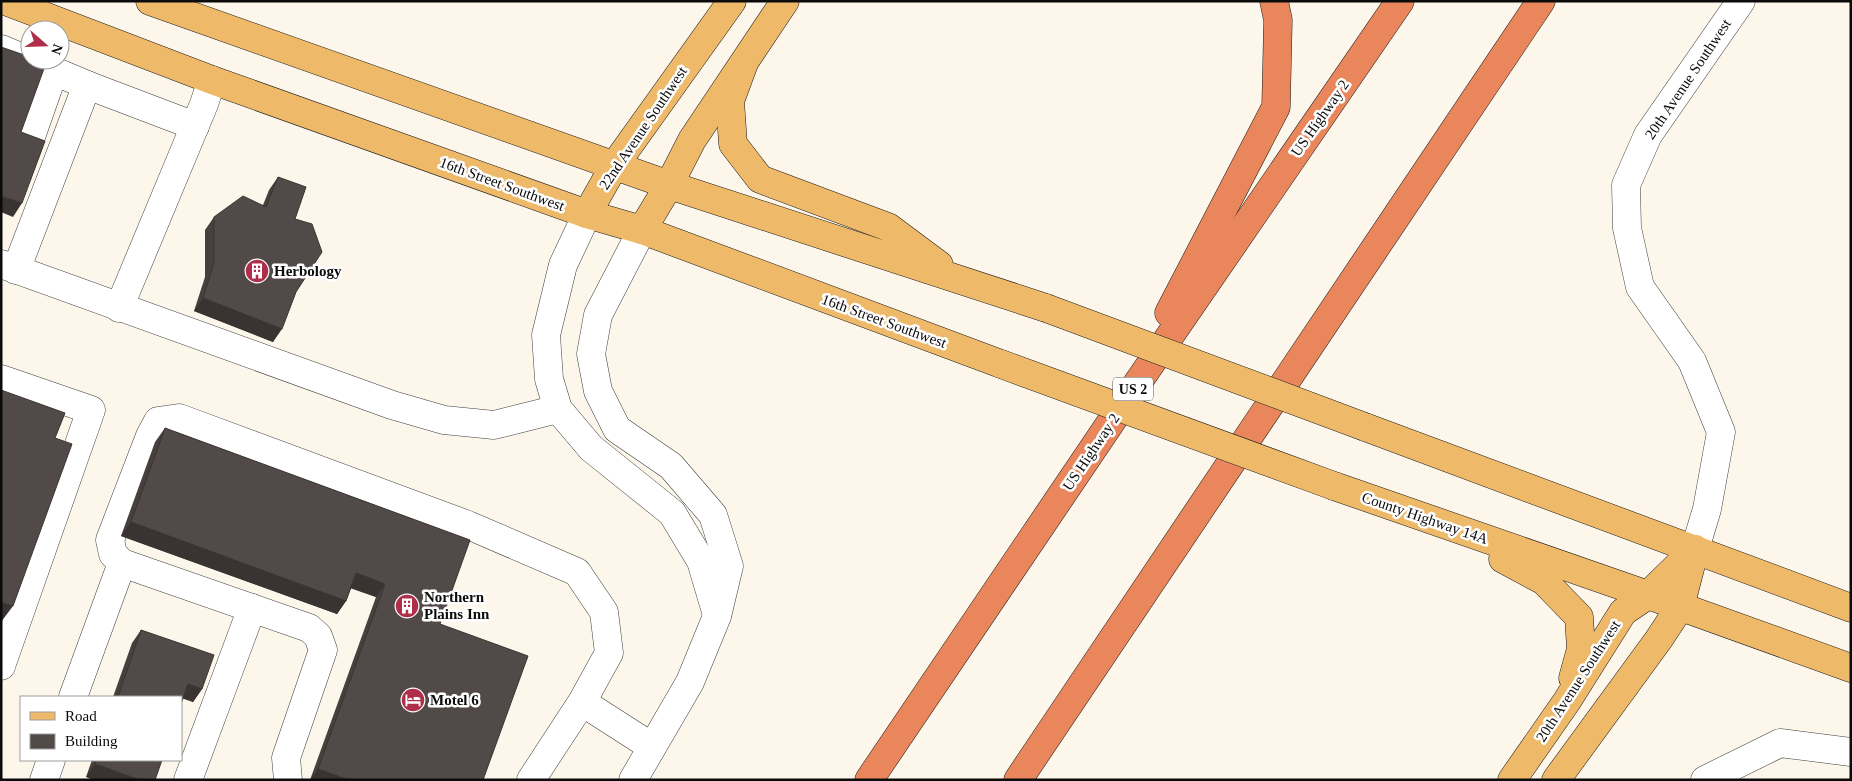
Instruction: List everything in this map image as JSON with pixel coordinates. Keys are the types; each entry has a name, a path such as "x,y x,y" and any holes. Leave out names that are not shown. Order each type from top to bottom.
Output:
{"highway":[{"path":"1132,391 1186,278 1276,107 1278,20 1274,1"},
{"name":"US Highway 2","path":"869,780 1132,391 1400,1"},
{"path":"1018,780 1540,1"}],"main road":[{"name":"16th Street Southwest","path":"5,1 212,80 587,214 642,230 1001,364"},
{"path":"150,1 669,185 1046,308 1851,608"},
{"name":"22nd Avenue Southwest","path":"587,214 614,166 732,1"},
{"path":"642,230 669,185 692,140 785,1"},
{"path":"744,63 730,101 733,144 760,179 888,227 958,279"},
{"name":"County Highway 14A","path":"1001,364 1334,486 1851,668"},
{"path":"1424,518 1544,581 1579,618 1581,650 1567,700"},
{"name":"20th Avenue Southwest","path":"1512,780 1567,700 1623,612 1648,595 1695,549"},
{"name":"20th Avenue Southwest","path":"1556,780 1659,639 1680,607 1695,549"}],"street":[{"name":"20th Avenue Southwest","path":"1695,549 1708,509 1721,432 1692,361 1640,287 1627,228 1626,185 1648,135 1741,1"},
{"path":"1,49 87,85 195,126"},
{"path":"26,151 54,71"},
{"path":"119,308 195,126 212,80"},
{"path":"87,85 9,267 392,405 444,420 494,425 558,409"},
{"name":"22nd Avenue Southwest","path":"587,214 563,265 546,335 549,379 558,409 591,448 672,513 701,561 717,616"},
{"path":"633,780 690,682 717,616 729,566 713,515 670,466 617,429 598,391 590,354 598,315 642,230"},
{"path":"1,379 91,410 1,666"},
{"path":"288,780 286,758 323,650 318,636 309,628 122,563 113,554 110,540 150,436 158,421 179,418 468,525 577,572 604,612 608,653 582,702 531,780"},
{"path":"73,696 122,563"},
{"path":"188,780 252,608"},
{"path":"582,702 652,747"},
{"path":"1705,780 1780,743 1851,752"},
{"path":"44,780 51,761"}],"building":[{"path":"1,47 20,54 20,70 43,70 21,132 45,141 22,203 1,196"},
{"name":"Herbology","path":"278,177 306,187 295,219 312,224 322,252 296,292 282,329 203,298 214,263 214,217 243,196 266,207"},
{"path":"1,390 65,413 55,438 72,444 13,606 1,602"},
{"name":"Northern Plains Inn","path":"165,428 470,540 440,624 528,656 483,780 349,780 318,769 385,584 356,573 346,601 131,522"},
{"path":"141,630 214,655 202,689 188,684 182,701 182,696 118,696"},
{"path":"96,761 162,761 155,780 141,780 95,764"}],"place":[{"name":"Herbology","path":"257,271"},
{"name":"Northern Plains Inn","path":"407,606"},
{"name":"Motel 6","path":"413,700"}]}
